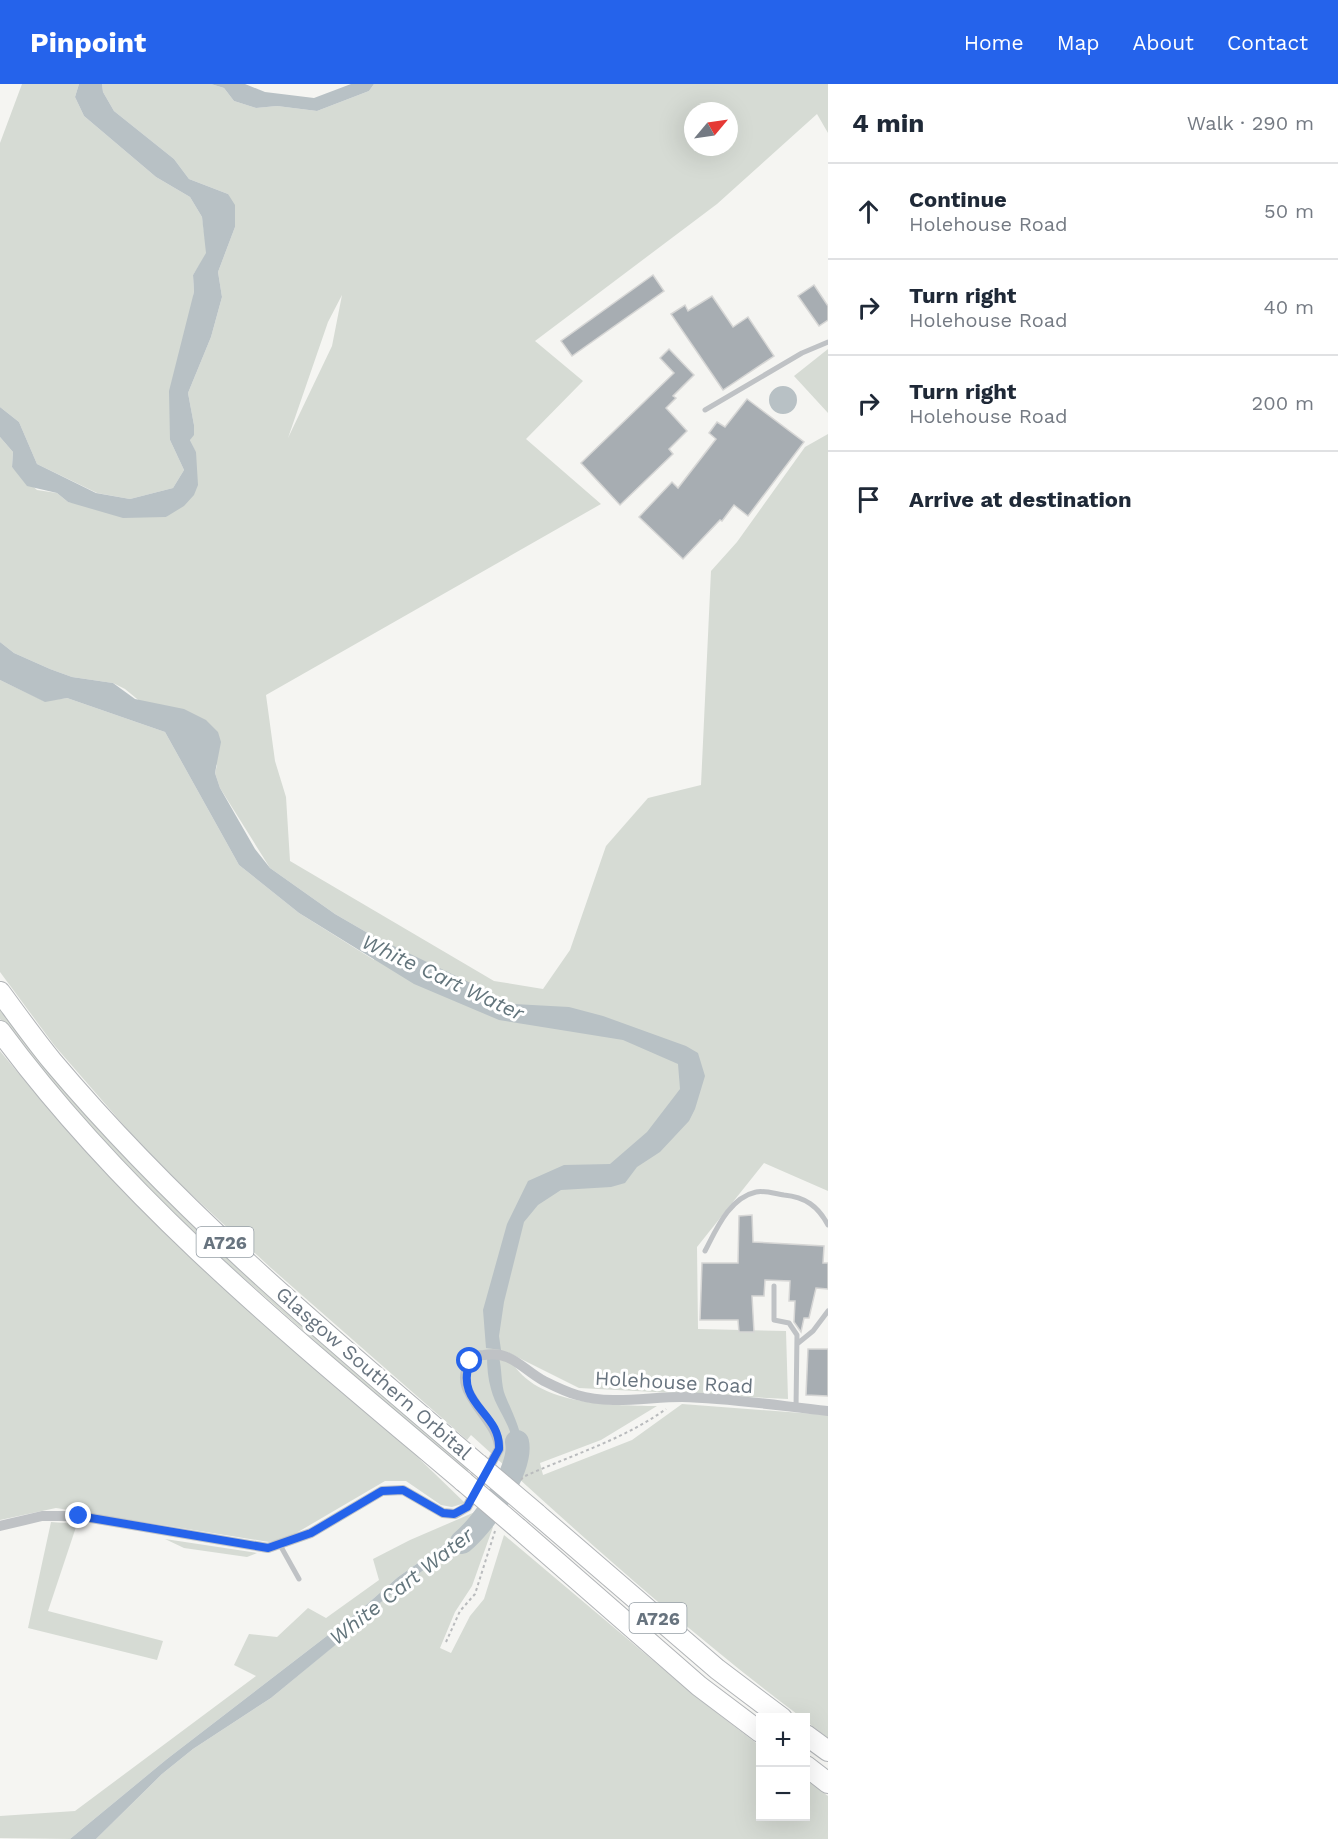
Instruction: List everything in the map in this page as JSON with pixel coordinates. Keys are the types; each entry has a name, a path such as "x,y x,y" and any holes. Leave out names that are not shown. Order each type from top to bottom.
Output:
{"highway":[{"name":"Glasgow Southern Orbital","path":"0,992 52,1060 137,1154 210,1229 478,1464 717,1669 775,1713"},
{"name":"Glasgow Southern Orbital","path":"0,1031 33,1076 123,1174 192,1243 362,1395 699,1686 756,1729"},
{"path":"810,1738 828,1751"},
{"path":"807,1767 828,1783"}],"street":[{"name":"Holehouse Road","path":"0,1526 42,1516 79,1516 257,1548 280,1545 311,1533 382,1491 403,1490 448,1515 467,1507 499,1449 500,1440 495,1429 471,1400 467,1389 467,1369 475,1356 494,1353 512,1357 543,1380 590,1398 683,1397 828,1411"}],"lane":[{"path":"705,410 802,353 828,342"},
{"path":"705,1251 725,1214 744,1198 757,1192 798,1197 819,1209 828,1225"},
{"path":"774,1286 774,1320 789,1323 797,1335 796,1408"},
{"path":"797,1344 813,1331 828,1311"},
{"path":"280,1545 299,1579"}],"shaded area":[{"path":"22,84 79,84 75,97 84,116 156,177 190,197 202,217 207,253 193,275 194,292 170,440 184,470 173,488 130,499 97,493 37,464 19,422 0,407 0,143"},
{"path":"102,84 211,84 224,88 234,101 256,108 277,106 317,111 369,91 374,84 828,84 828,133 817,114 717,204 535,341 583,381 526,439 601,504 266,695 275,761 286,797 290,861 494,981 543,989 570,950 606,846 648,798 701,785 711,571 737,542 805,447 828,434 828,1191 764,1163 697,1247 698,1329 786,1331 788,1399 579,1388 507,1352 517,1370 532,1383 551,1393 594,1403 657,1406 601,1440 540,1463 543,1475 632,1440 682,1404 828,1415 828,1738 810,1724 810,1713 796,1713 758,1684 592,1544 471,1435 467,1440 271,1268 153,1159 54,1045 0,972 0,680 44,701 67,698 165,732 239,865 299,913 374,960 373,936 335,914 270,868 220,788 215,773 217,765 125,689 113,683 72,677 50,669 14,653 0,642 0,437 13,452 12,467 37,490 57,493 68,502 166,517 196,453 190,440 194,425 188,393 211,337 222,297 218,272 235,227 228,194 189,179 174,159 114,111 103,92","holes":["342,295 332,346 288,438 328,322"]},
{"path":"828,349 828,413 794,376"},
{"path":"0,1006 29,1046 470,1468 465,1474 210,1248 127,1168 39,1068 0,1019"},
{"path":"0,1051 50,1111 133,1201 205,1269 401,1441 465,1503 452,1507 441,1505 406,1481 385,1481 286,1539 269,1542 56,1508 0,1520"},
{"path":"475,1512 480,1516 472,1525 398,1577 358,1612 167,1759 70,1839 0,1838 0,1816 75,1811 256,1676 234,1665 249,1634 277,1637 308,1608 326,1618 379,1580 373,1559"},
{"path":"487,1521 493,1527 472,1586 455,1612 440,1648 451,1653 470,1616 484,1599 504,1535 700,1700 756,1743 756,1821 810,1821 810,1783 828,1796 828,1839 96,1839 162,1774 193,1749 271,1698 377,1610 380,1603 437,1560 479,1537"},
{"path":"51,1522 77,1524 48,1611 163,1641 157,1660 28,1628"},
{"path":"165,1539 257,1553 247,1557 184,1548"}],"water":[{"path":"79,84 102,84 103,92 114,111 174,159 189,179 228,194 235,205 235,227 218,272 222,297 211,337 188,393 194,425 194,435 190,440 196,452 198,485 194,495 184,506 166,517 123,518 68,502 57,493 27,486 12,467 13,452 0,437 0,407 19,422 37,464 96,493 130,499 173,488 184,470 170,440 169,391 194,292 193,275 206,253 202,217 190,197 156,177 84,116 75,97"},
{"path":"211,84 245,84 265,92 314,98 351,84 374,84 369,91 317,111 277,106 256,108 234,101 224,88"},
{"path":"783,386 793,390 797,400 793,410 783,414 773,410 769,400 773,390"},
{"path":"0,642 14,653 50,669 72,677 113,683 135,699 184,709 206,720 218,732 221,742 215,773 220,788 255,849 270,868 335,914 373,936 514,1004 569,1007 603,1016 686,1046 698,1053 705,1076 695,1109 689,1121 660,1152 637,1167 625,1183 611,1187 561,1190 538,1205 524,1222 504,1302 499,1336 501,1350 486,1348 483,1310 507,1224 528,1181 564,1165 610,1164 647,1132 680,1089 678,1064 623,1040 499,1020 414,984 299,913 239,865 165,732 67,698 45,702 0,680"},
{"path":"487,1356 499,1357 504,1391 521,1435 522,1455 515,1476 507,1469 513,1446 508,1426 491,1389"},
{"path":"480,1516 487,1521 479,1537 437,1560 380,1603 378,1610 271,1698 193,1749 162,1774 96,1839 70,1839 167,1759 358,1612 398,1577 472,1525"}],"building":[{"path":"653,275 664,291 572,356 561,341"},
{"path":"814,285 828,306 828,320 819,326 798,296"},
{"path":"712,296 733,327 748,317 774,356 723,390 671,314 685,305 688,311"},
{"path":"669,349 694,375 673,396 676,398 666,408 687,431 669,449 673,454 620,505 581,463 674,373 660,358"},
{"path":"747,399 804,442 748,516 734,505 722,521 720,520 683,559 639,517 672,482 678,488 716,439 709,433 717,422 725,427"},
{"path":"752,1215 753,1242 824,1246 823,1263 828,1263 828,1289 816,1288 809,1318 804,1318 801,1332 794,1322 795,1301 789,1301 790,1281 765,1280 764,1296 752,1296 754,1332 739,1332 738,1320 700,1320 702,1263 738,1263 739,1216"},
{"path":"808,1349 828,1349 828,1396 806,1395"}],"waterway":[{"name":"White Cart Water","path":"462,1542 471,1534 500,1496 514,1467 517,1442"}],"route":[{"path":"79,1516 257,1548 268,1548 311,1533 382,1491 403,1490 443,1513 454,1514 467,1507 499,1449 500,1440 489,1420 471,1400 465,1378 470,1361"}]}
